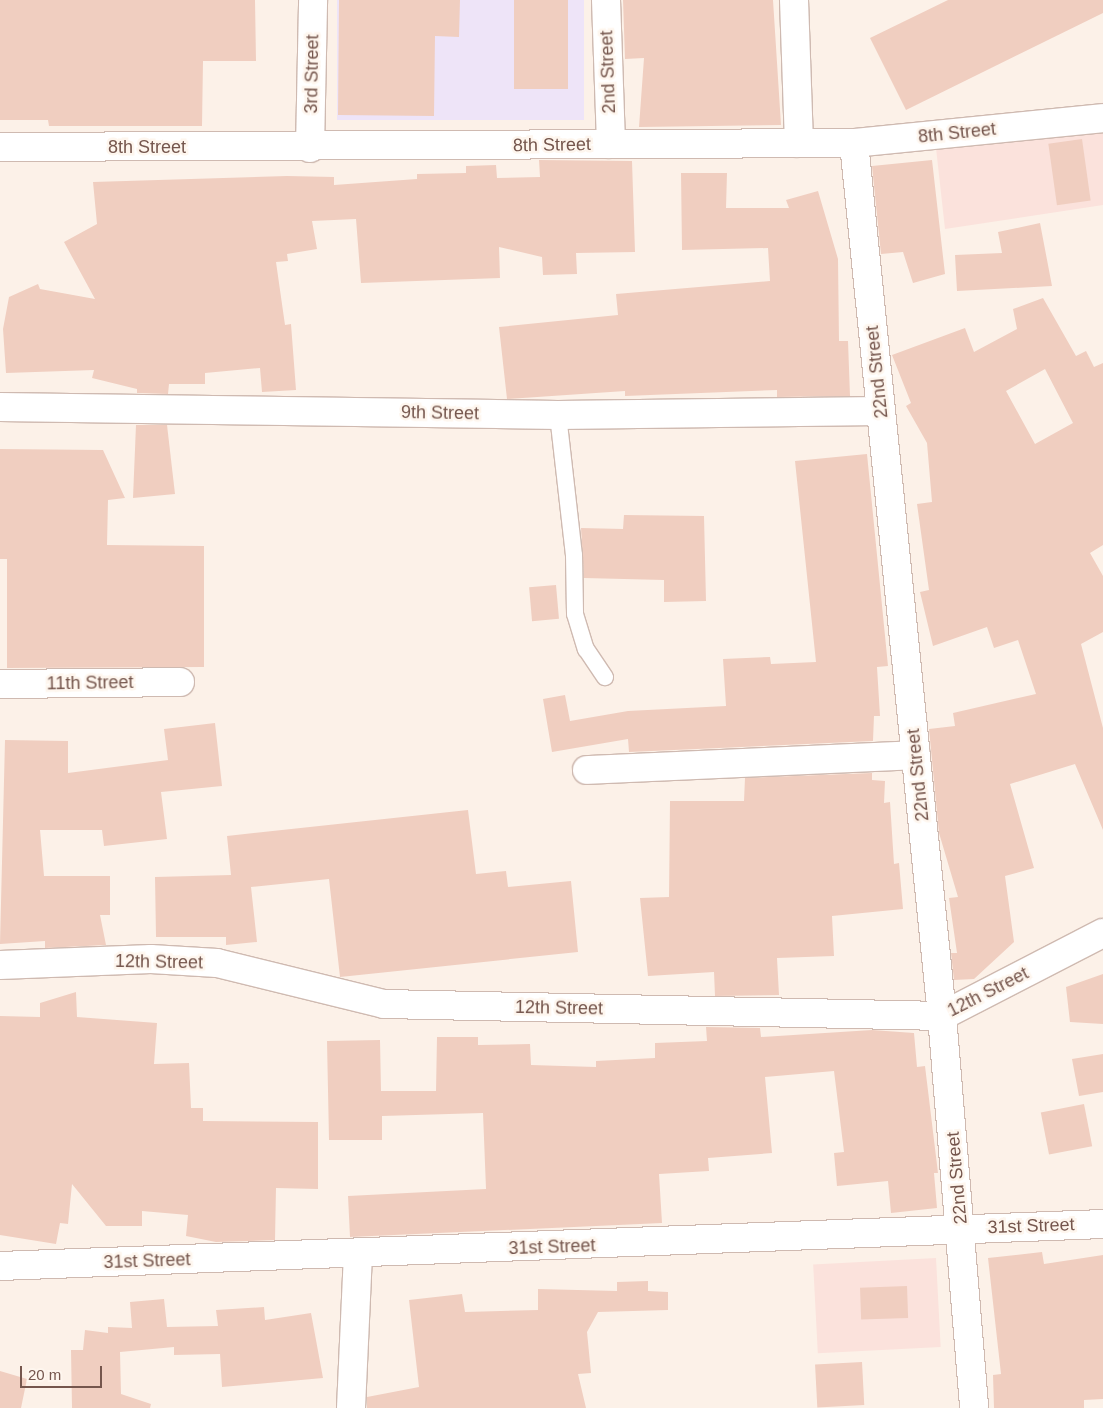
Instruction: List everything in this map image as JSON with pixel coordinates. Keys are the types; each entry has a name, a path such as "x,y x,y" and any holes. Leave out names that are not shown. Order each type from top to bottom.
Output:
{"street":[{"name":"3rd Street","path":"310,148 313,0"},
{"name":"2nd Street","path":"606,0 611,144"},
{"path":"794,0 800,143"},
{"name":"8th Street","path":"0,147 310,148 854,143 1103,118"},
{"name":"22nd Street","path":"854,143 942,1016 962,1228 974,1408"},
{"name":"9th Street","path":"0,407 558,415 880,411"},
{"name":"11th Street","path":"0,684 180,682"},
{"path":"587,770 916,755"},
{"name":"12th Street","path":"0,964 184,960 217,963 384,1004 942,1016 1103,933"},
{"name":"31st Street","path":"0,1266 358,1254 962,1228 1103,1224"},
{"path":"351,1408 358,1254"}],"lane":[{"path":"558,415 574,555 575,614 586,649 604,677"}],"shaded area":[{"path":"337,0 584,0 584,120 337,120"},
{"path":"1103,131 1103,205 945,229 936,148"},
{"path":"936,1258 941,1347 818,1353 813,1264"}],"building":[{"path":"0,0 255,0 256,61 203,61 202,126 49,126 48,120 0,120"},
{"path":"339,0 460,0 459,37 435,36 434,116 338,115"},
{"path":"514,0 568,0 568,89 514,89"},
{"path":"623,0 773,0 781,125 639,127 644,58 625,59"},
{"path":"948,0 1103,0 1103,13 906,110 870,38"},
{"path":"1082,139 1091,200 1057,205 1048,144"},
{"path":"539,160 632,161 635,252 576,253 577,274 543,275 542,257 499,247 500,278 361,283 356,219 312,221 317,249 287,254 288,261 276,262 285,325 291,324 296,390 262,392 260,368 205,373 205,384 169,384 168,394 137,393 137,389 92,378 94,370 6,373 3,329 9,297 38,284 40,289 95,299 64,242 97,224 93,182 287,176 334,177 334,185 417,179 417,174 466,173 466,166 496,165 497,178 540,177"},
{"path":"932,160 945,274 913,283 903,252 881,254 872,166"},
{"path":"681,173 727,173 726,208 789,208 786,200 818,191 838,259 839,341 848,341 850,396 777,397 777,390 625,396 625,391 507,399 499,327 618,315 616,294 770,281 768,248 682,250"},
{"path":"1040,223 1052,286 957,291 955,255 1002,253 998,232"},
{"path":"1043,298 1076,356 1086,351 1094,367 1103,363 1103,545 1090,553 1103,576 1103,632 1081,644 1103,728 1103,830 1075,764 1010,784 1034,868 1005,876 1014,942 974,979 954,980 951,953 957,953 949,898 958,897 939,833 929,729 955,726 953,713 1036,694 1018,640 994,648 987,627 933,646 920,592 929,590 917,504 932,502 927,443 906,406 911,403 892,355 965,328 974,352 1017,329 1013,309","holes":["1045,369 1073,423 1035,444 1006,391"]},
{"path":"136,425 167,425 175,494 133,498"},
{"path":"0,449 103,450 125,498 108,500 107,545 204,546 204,667 7,668 7,559 0,559"},
{"path":"867,454 888,666 877,667 880,716 874,716 873,741 629,752 628,739 552,752 543,699 565,695 570,721 628,711 726,706 723,659 770,657 771,664 816,662 795,461"},
{"path":"624,515 704,516 706,601 664,602 664,580 584,578 581,528 623,529"},
{"path":"556,585 559,619 532,621 529,587"},
{"path":"215,723 222,786 161,792 167,839 104,846 102,830 40,830 44,876 110,876 110,915 100,915 106,945 45,948 45,941 0,944 5,740 68,741 68,773 168,760 164,729"},
{"path":"872,773 872,780 885,781 884,803 890,802 894,864 899,863 903,909 832,916 834,956 777,958 779,995 715,996 714,972 648,976 640,898 669,897 670,801 744,801 745,778"},
{"path":"468,810 476,874 506,871 508,887 571,881 578,952 340,977 329,879 251,887 257,942 226,945 226,937 156,937 155,877 231,875 227,836"},
{"path":"1103,974 1103,1024 1070,1022 1066,987"},
{"path":"76,992 77,1017 157,1023 154,1064 189,1063 191,1108 203,1108 203,1121 318,1122 318,1189 276,1188 275,1240 216,1242 186,1236 188,1215 142,1211 142,1226 106,1226 72,1184 68,1224 60,1223 56,1244 0,1235 0,1016 40,1017 40,1003"},
{"path":"706,1027 760,1028 761,1037 872,1030 914,1033 917,1067 925,1066 938,1173 934,1173 937,1208 891,1213 888,1181 837,1186 834,1153 844,1152 834,1071 765,1077 772,1153 708,1158 709,1171 659,1174 662,1223 350,1237 348,1196 486,1189 483,1113 382,1116 382,1140 329,1140 327,1041 380,1040 381,1091 436,1091 437,1037 478,1037 478,1045 530,1044 531,1065 596,1067 596,1061 655,1058 655,1043 707,1041"},
{"path":"1103,1054 1103,1092 1079,1096 1072,1059"},
{"path":"1084,1104 1092,1146 1049,1155 1041,1112"},
{"path":"1042,1252 1044,1264 1103,1255 1103,1399 1084,1400 1084,1408 994,1408 993,1375 1001,1374 988,1258"},
{"path":"648,1281 648,1291 668,1292 668,1310 598,1312 587,1332 591,1373 578,1374 586,1408 367,1408 367,1397 419,1387 409,1300 462,1294 465,1312 538,1310 538,1289 617,1291 617,1282"},
{"path":"907,1286 908,1318 861,1320 860,1288"},
{"path":"164,1299 167,1327 218,1326 216,1310 264,1307 265,1320 311,1313 323,1378 222,1387 220,1354 174,1355 174,1347 120,1352 121,1394 151,1404 150,1408 72,1408 71,1350 83,1350 85,1330 108,1333 108,1327 132,1328 130,1302"},
{"path":"862,1362 864,1405 817,1407 815,1364"},
{"path":"0,1371 27,1379 21,1408 0,1408"}]}
